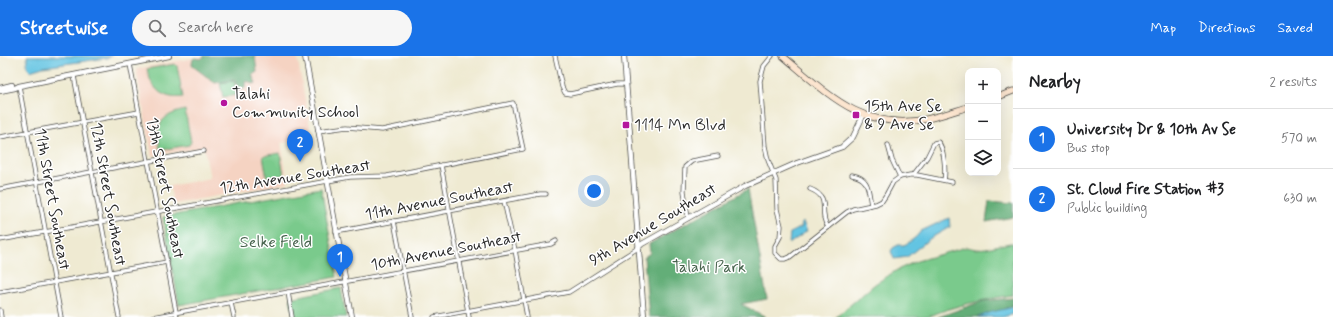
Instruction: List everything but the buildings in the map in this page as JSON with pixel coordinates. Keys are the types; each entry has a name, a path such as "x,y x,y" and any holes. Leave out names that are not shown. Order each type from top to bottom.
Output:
{"main road":[{"path":"783,56 835,99 849,108 864,114 892,121 913,121 936,117 965,108"},
{"path":"1001,95 1013,92"}],"street":[{"path":"0,91 169,56"},
{"path":"305,56 352,317"},
{"path":"556,56 564,93 570,94 617,84 626,84"},
{"path":"624,56 644,317"},
{"path":"772,56 762,70 760,86 764,146 777,184 777,209 781,226 780,236 775,248 775,254 778,257 785,259 790,258 850,210 882,201 892,182 900,178 914,174 952,182"},
{"name":"13th Street Southeast","path":"130,64 176,315"},
{"name":"12th Street Southeast","path":"74,76 119,317"},
{"path":"0,88 15,85 19,86"},
{"name":"11th Street Southeast","path":"19,86 62,317"},
{"name":"12th Avenue Southeast","path":"0,240 356,176 387,176 523,149 513,103 382,130 347,127 318,131"},
{"path":"0,137 139,112"},
{"name":"9th Avenue Southeast","path":"434,317 569,292 642,244 745,186 774,173 842,147 853,137 864,114"},
{"path":"914,174 927,157 934,143 938,142 941,146 945,170 944,180"},
{"path":"888,145 892,160 900,178"},
{"path":"0,189 204,151"},
{"path":"688,218 684,184 685,167 692,161 718,156"},
{"path":"441,165 469,317"},
{"path":"852,175 860,177 864,180 869,191 871,205"},
{"path":"810,189 819,192 822,197 824,205 824,220 828,227"},
{"name":"11th Avenue Southeast","path":"336,232 546,194"},
{"path":"504,201 515,250 527,317"},
{"path":"394,221 412,317"},
{"name":"10th Avenue Southeast","path":"152,317 176,315 288,292 551,244 556,241"},
{"path":"0,292 167,262"},
{"path":"288,292 292,317"},
{"path":"231,303 234,317"},
{"path":"0,310 1,317"}],"shaded area":[{"name":"Talahi Community School","path":"204,56 297,56 312,137 281,143 288,183 173,204 170,186 210,178 204,147 152,156 136,69"}],"green space":[{"path":"204,56 255,56 257,72 252,75 256,83 252,84 246,81 245,88 242,89 238,87 235,80 215,83 192,64 193,59 201,59"},
{"path":"175,64 177,66 183,97 169,97 159,91 151,82 147,69"},
{"path":"234,81 237,95 223,97 220,83"},
{"path":"185,110 191,142 189,145 160,150 159,128 161,122 176,112"},
{"path":"280,153 284,175 267,178 263,156"},
{"name":"Selke Field","path":"321,188 337,277 179,305 163,217"},
{"name":"Talahi Park","path":"748,189 767,299 741,304 766,317 649,317 644,257 650,253 649,244"},
{"path":"989,201 1013,203 1013,217 986,222"},
{"path":"1013,243 1013,295 958,306 928,317 836,317 875,284 897,270 917,261 966,247 976,249"},
{"path":"341,288 346,317 294,317 290,298"},
{"path":"1013,298 1013,305 986,317 938,317 983,301"}],"water":[{"path":"27,56 112,56 43,67 30,71 27,65"},
{"path":"949,218 950,227 929,239 907,257 894,259 891,251 893,248 898,245 908,243 921,231"},
{"path":"803,222 807,231 789,244 790,233 802,227 801,223"},
{"path":"1013,307 1013,314 1003,317 978,317 992,312"}],"place":[{"name":"Talahi Community School","path":"224,103"},
{"name":"15th Ave Se & 9 Ave Se","path":"856,115"},
{"name":"1114 Mn Blvd","path":"626,125"},
{"name":"St. Cloud Fire Station #3","path":"300,162"},
{"name":"University Dr & 10th Av Se","path":"340,277"}]}
